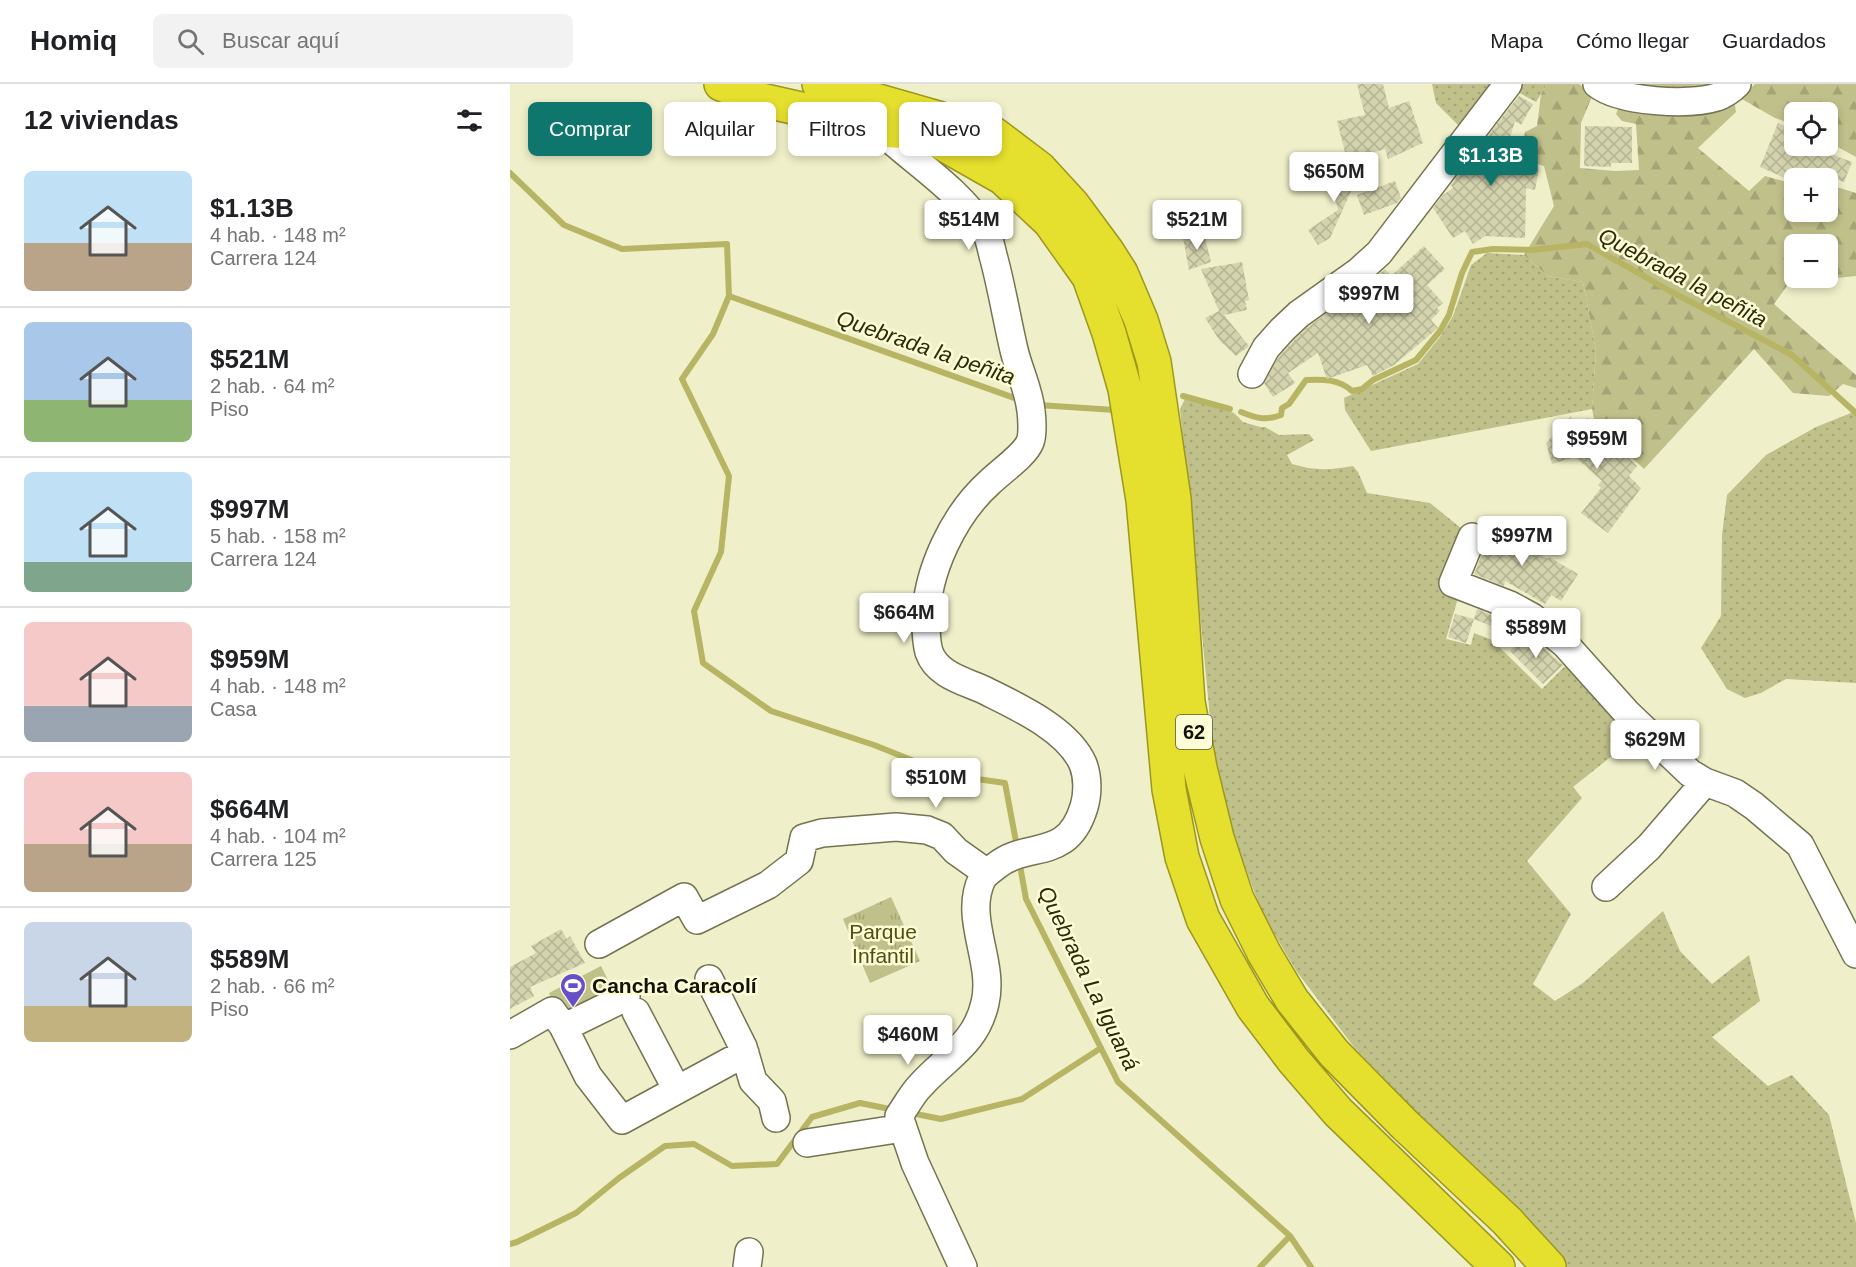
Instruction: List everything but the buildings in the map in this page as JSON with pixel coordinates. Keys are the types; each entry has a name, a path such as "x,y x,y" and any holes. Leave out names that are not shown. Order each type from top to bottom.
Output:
{"highway":[{"name":"62","path":"721,84 760,100 788,106"},
{"name":"62","path":"819,84 855,102"},
{"name":"62","path":"887,117 994,134 1039,168 1073,205 1107,251 1120,273 1141,320 1154,362 1174,500 1188,702 1200,768 1217,838 1237,899 1264,953 1292,1000 1334,1053 1405,1125 1507,1221 1549,1267"},
{"name":"62","path":"887,118 924,133 1003,178 1050,222 1089,277 1109,333 1127,399 1143,500 1169,789 1182,857 1203,919 1253,1007 1294,1061 1338,1112 1498,1267"}],"street":[{"path":"1256,357 1299,314 1358,272 1379,253 1508,84"},
{"path":"1597,84 1607,92 1631,98 1664,101 1718,97 1730,91 1737,84"},
{"path":"887,121 905,153 939,178 966,204 987,232 1009,320 1014,351 1029,401 1031,442 1014,462 971,501 958,520 940,557 931,585 926,615 926,639 930,654 946,673 1008,703 1044,723 1067,740 1083,764 1087,787 1081,815 1074,828 1056,844 1005,858 982,878 975,902 986,973 987,992 984,1007 969,1039 922,1083 899,1116 915,1162 963,1267"},
{"path":"1472,537 1453,583 1510,604 1532,617 1558,638 1627,714 1690,772 1705,782 1735,793 1800,845 1856,954"},
{"path":"1606,887 1638,858 1705,782"},
{"path":"599,944 684,897 697,920 768,885 800,861 804,838 822,833 896,827 927,830 942,836 956,851 987,873"},
{"path":"709,980 745,1053 753,1081 772,1101 776,1118"},
{"path":"563,1026 631,1005 677,1090"},
{"path":"510,1035 552,1011 563,1026 588,1076 622,1120 745,1053"},
{"path":"807,1143 903,1128"}],"green space":[{"path":"1432,84 1499,84 1462,129 1436,103"},
{"path":"1518,84 1547,84 1536,102 1514,90"},
{"path":"1547,84 1579,84 1593,94 1581,123 1580,168 1615,171 1639,170 1636,124 1622,121 1616,114 1619,107 1734,100 1736,112 1698,148 1749,191 1765,176 1784,181 1784,222 1838,222 1838,187 1856,193 1856,276 1838,278 1838,234 1784,234 1785,288 1774,304 1856,375 1856,388 1843,384 1829,396 1793,393 1754,349 1644,469 1605,433 1597,434 1592,409 1596,351 1583,282 1548,276 1524,255 1554,206 1544,166 1521,159 1525,132 1537,126 1541,94"},
{"path":"1617,84 1723,84 1664,93"},
{"path":"1755,84 1856,84 1856,157 1838,147 1838,102 1784,102 1784,121 1740,98"},
{"path":"1487,253 1524,255 1548,276 1583,282 1596,351 1592,409 1371,451 1345,410 1344,398 1418,364 1440,337 1453,316 1471,265"},
{"path":"1185,399 1234,413 1243,422 1265,427 1279,435 1309,434 1314,440 1287,455 1292,464 1323,469 1353,466 1367,493 1430,503 1472,537 1446,639 1471,645 1474,633 1492,640 1542,689 1572,659 1638,735 1573,787 1582,798 1527,861 1571,914 1533,984 1555,1001 1583,983 1663,911 1680,951 1712,984 1749,955 1760,1001 1712,1037 1768,1086 1792,1075 1829,1115 1856,1223 1856,1267 1567,1267 1354,1047 1297,972 1262,913 1234,836 1214,758 1180,409"},
{"path":"1856,411 1856,683 1786,679 1761,693 1745,698 1727,689 1701,648 1721,616 1722,535 1727,495 1766,455 1816,427"},
{"name":"Parque Infantil","path":"891,897 920,961 870,983 843,919"},
{"name":"Cancha Caracolí","path":"601,966 615,994 564,1025 549,993"}],"waterway":[{"name":"Quebrada La Iguaná","path":"510,173 564,225 622,249 727,244 729,296 713,334 682,379 729,476 721,552 694,611 703,663 771,711 874,745 949,775 1005,783 1017,847"},
{"name":"Quebrada la peñita","path":"1241,412 1261,418 1275,417 1281,415 1282,408 1289,404 1306,380 1336,382 1352,391 1362,389 1373,380 1416,360 1440,331 1449,315 1462,273 1472,252 1493,249 1532,250 1587,244 1670,291 1792,355 1856,413"},
{"name":"Quebrada la peñita","path":"729,296 1023,401"},
{"name":"Quebrada la peñita","path":"1183,396 1230,409"},
{"name":"Quebrada la peñita","path":"1038,405 1115,410"},
{"name":"Quebrada La Iguaná","path":"1019,860 1026,899 1118,1082 1290,1236 1311,1267"},
{"path":"911,1113 941,1119 1022,1099 1101,1048"},
{"path":"510,1244 576,1213 619,1178 665,1146 694,1144 732,1166 777,1164 812,1117 860,1103 895,1110"},
{"path":"1260,1267 1290,1236"}],"place":[{"name":"Cancha Caracolí","path":"573,1009"}]}
